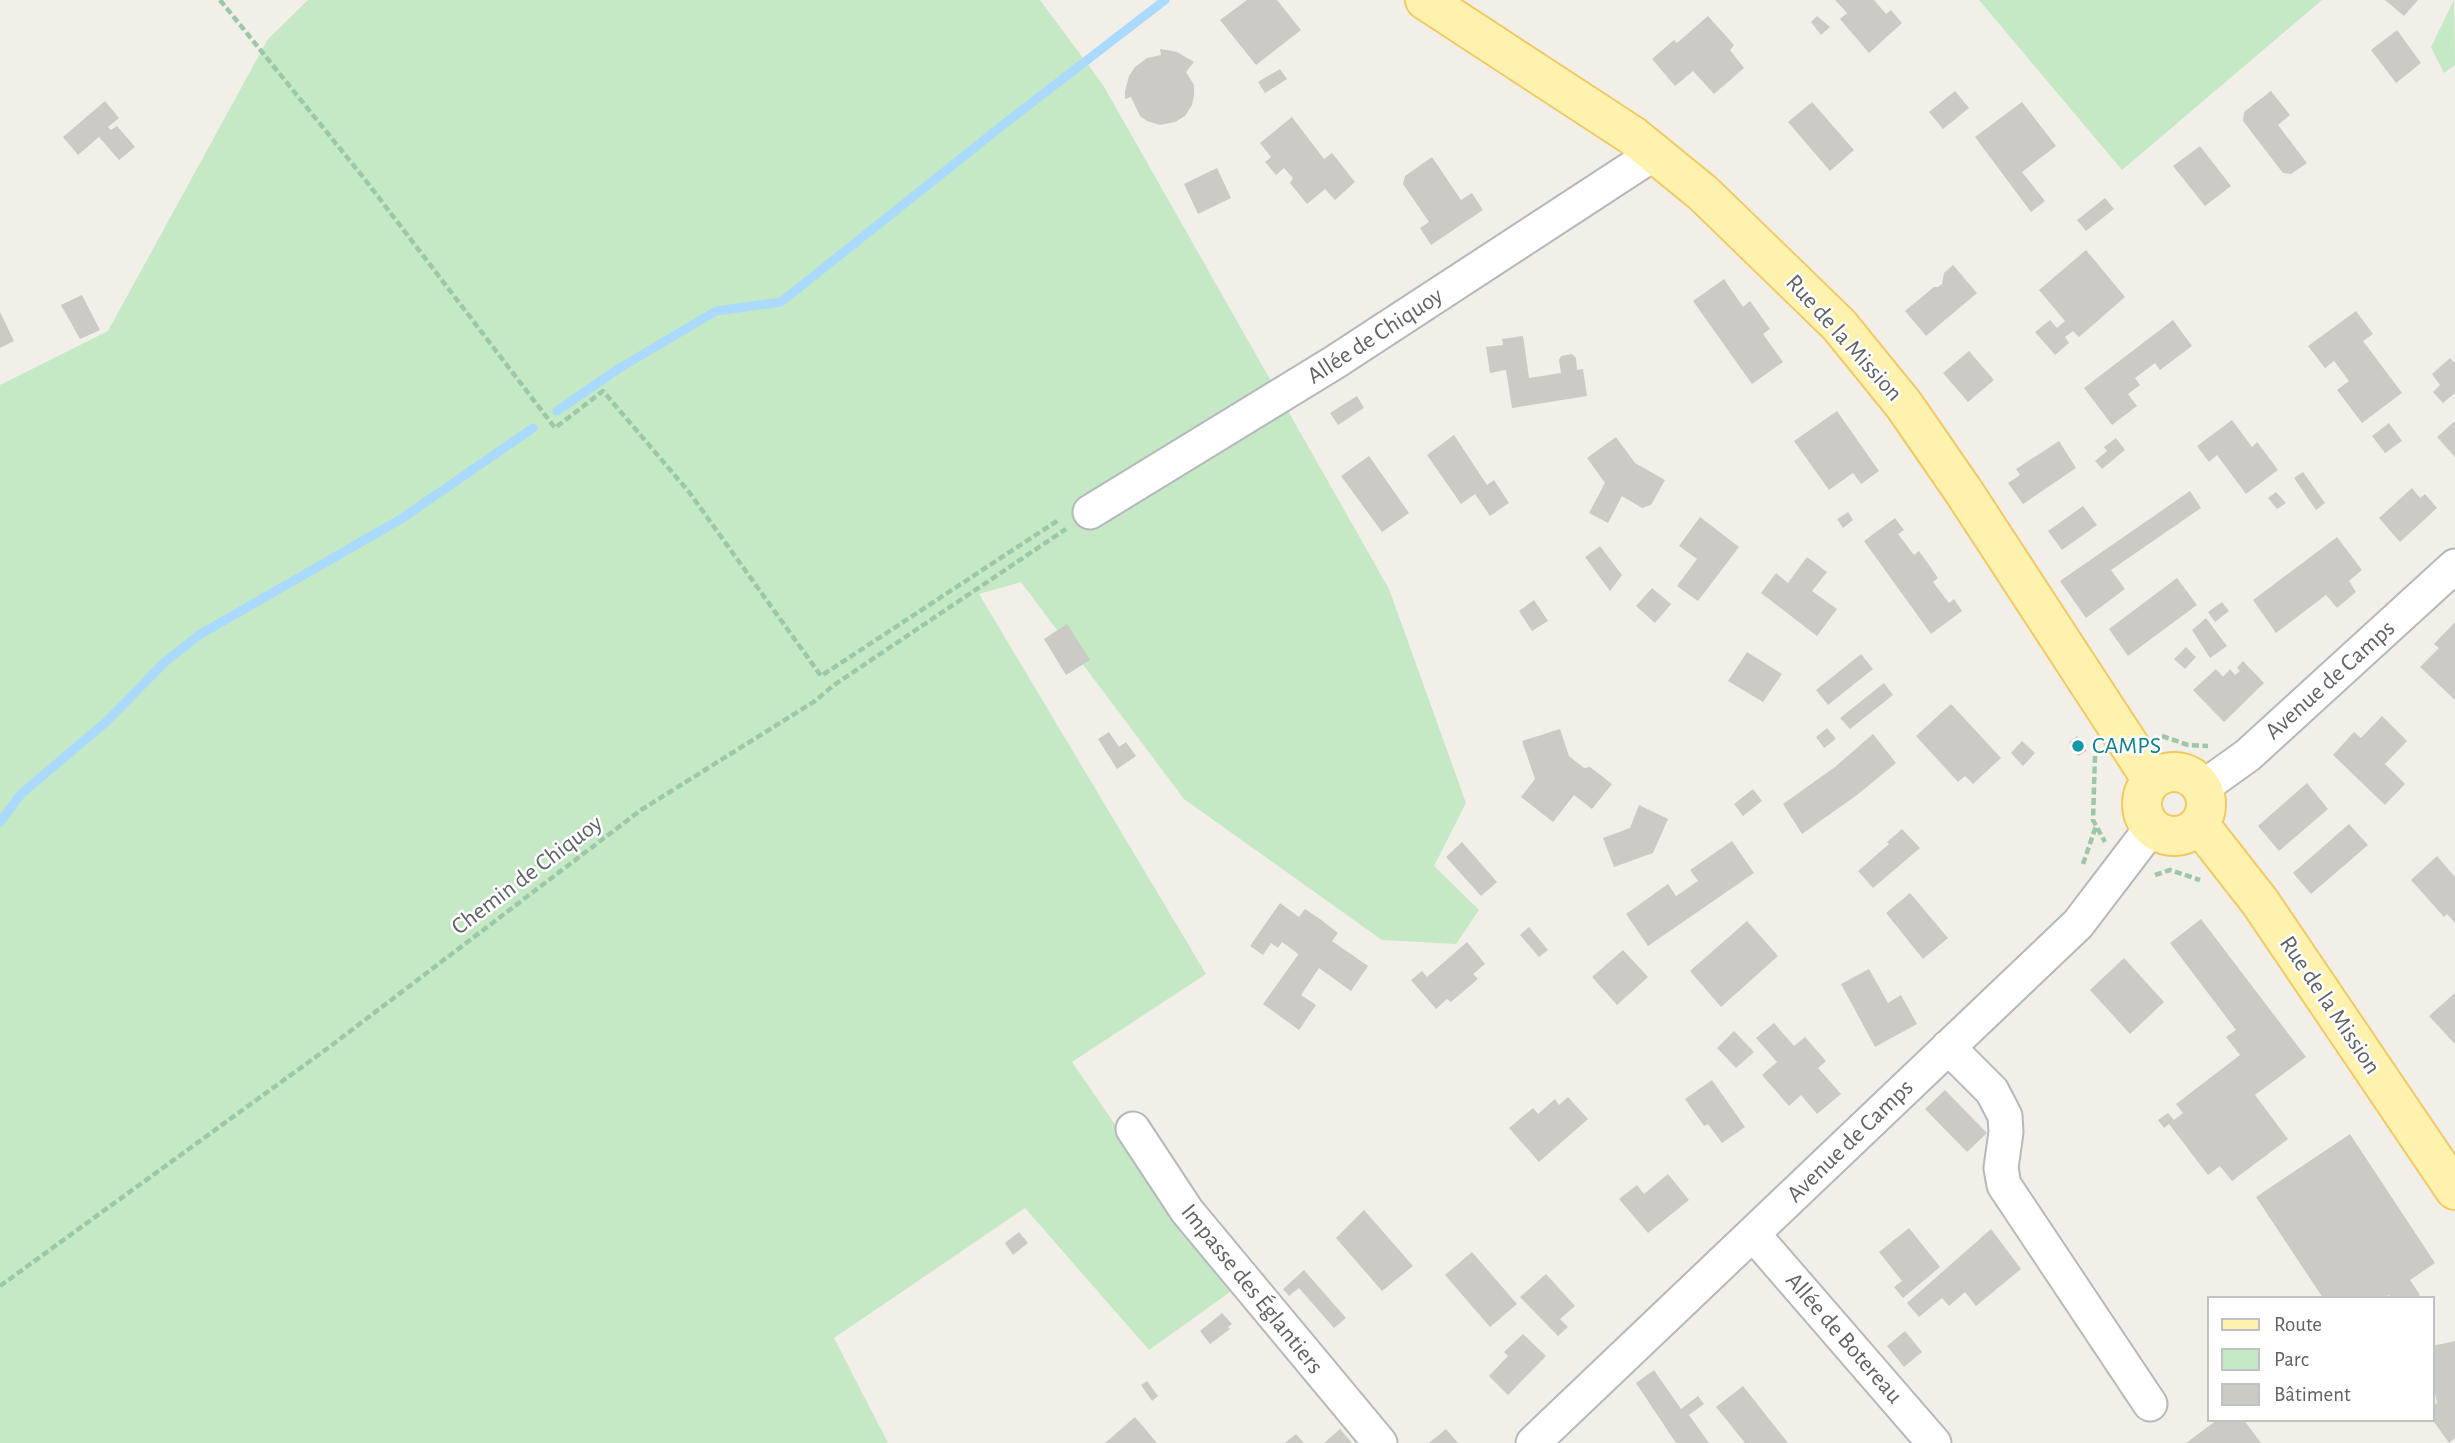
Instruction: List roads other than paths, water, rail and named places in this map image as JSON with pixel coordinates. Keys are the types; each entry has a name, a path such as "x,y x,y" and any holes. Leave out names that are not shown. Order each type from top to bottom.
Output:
{"main road":[{"name":"Rue de la Mission","path":"1426,0 1655,153 1703,192 1839,325 1904,405 1964,492 2105,736 2152,780"},
{"path":"2179,772 2196,780 2200,806 2182,835 2171,836 2152,827 2143,809 2143,799 2152,780 2160,775 2179,772"},
{"name":"Rue de la Mission","path":"2200,806 2260,902 2455,1190"}],"street":[{"name":"Allée de Chiquoy","path":"1079,513 1335,362 1655,153"},
{"name":"Avenue de Camps","path":"2200,806 2248,755 2455,566"},
{"name":"Avenue de Camps","path":"1533,1443 2078,924 2152,827"},
{"path":"1948,1047 1992,1091 2005,1116 2006,1132 2001,1168 2004,1185 2150,1404"},
{"name":"Impasse des Églantiers","path":"1133,1129 1187,1211 1380,1443"},
{"name":"Allée de Botereau","path":"1753,1234 1934,1443"}],"waterway":[{"path":"557,411 618,369 716,311 781,302 1165,0"},
{"path":"0,822 21,794 106,722 165,662 199,635 401,519 533,428"}],"place":[{"name":"CAMPS","path":"2078,746"}]}
